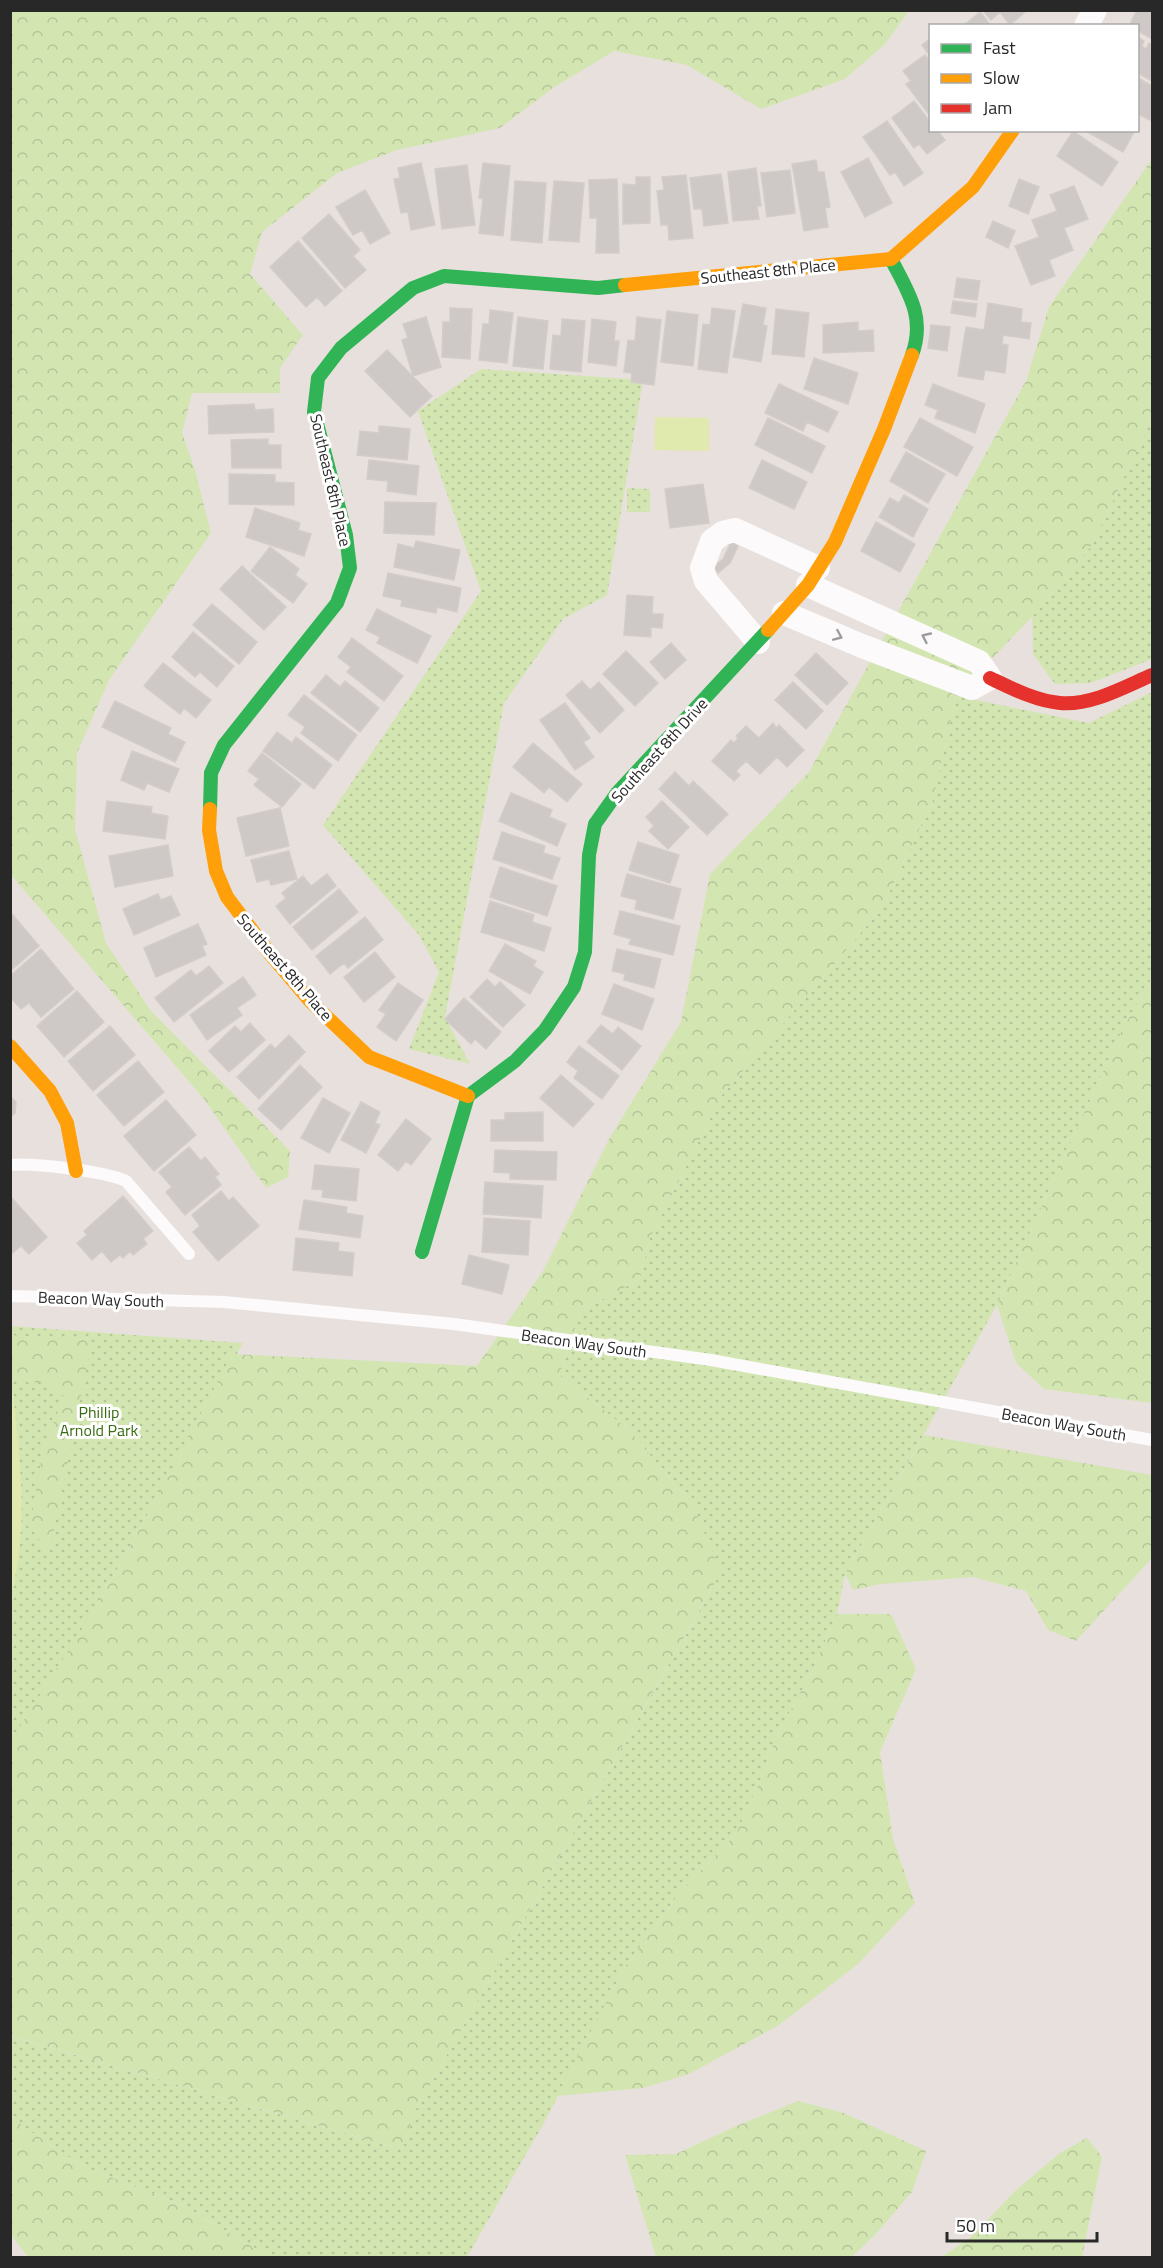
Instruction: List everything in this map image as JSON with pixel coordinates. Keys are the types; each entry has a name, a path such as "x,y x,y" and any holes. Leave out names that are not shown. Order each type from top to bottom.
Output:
{"street":[{"path":"1087,24 1095,10"},
{"path":"891,259 973,188 1012,132"},
{"name":"Southeast 8th Drive","path":"468,1096 515,1061 545,1030 574,987 585,951 589,855 595,824 617,793 784,613 813,576 835,542 884,429 917,340 915,304 891,259"},
{"name":"Southeast 8th Place","path":"468,1096 369,1057 310,1001 271,955 227,897 216,871 209,830 211,773 224,745 337,603 350,568 346,535 314,412 318,378 341,348 413,288 444,276 598,288 891,259"},
{"path":"758,642 705,581 702,568 712,541 723,533 735,530 813,576 979,662 990,678 1014,689 1060,703 1096,697 1152,675"},
{"path":"784,613 972,688 990,678"},
{"path":"10,1046 50,1091 67,1123 76,1171"},
{"path":"422,1252 468,1096"}],"lane":[{"path":"10,1165 22,1164 76,1171 116,1177 126,1181 189,1254"},
{"name":"Beacon Way South","path":"10,1296 224,1302 454,1324 711,1360 1152,1440"}],"green space":[{"path":"10,11 909,11 885,44 845,79 761,109 687,65 614,51 553,88 500,128 397,150 337,173 262,232 250,274 303,335 280,368 280,393 192,393 182,433 195,470 211,533 109,680 77,753 75,829 106,943 151,1011 290,1151 288,1177 266,1188 204,1099 11,875"},
{"path":"1152,159 1152,418 1092,545 1032,617 956,696 933,800 882,908 722,1095 650,1238 640,1279 581,1311 559,1375 629,1430 694,1508 721,1572 415,2111 402,2150 11,2036 10,1742 99,1602 232,1354 477,1366 543,1271 609,1139 681,1022 710,874 809,772 1026,381 1049,307"},
{"path":"481,369 643,380 607,595 563,619 504,703 445,1017 470,1064 409,1049 439,972 419,935 323,825 481,591 418,411"},
{"path":"655,417 709,418 709,451 654,450"},
{"path":"1152,418 1152,659 1091,683 1055,684 1033,654 1032,617 1092,545"},
{"path":"627,488 650,489 650,512 627,512"},
{"path":"1152,692 1152,978 1122,1030 997,1305 845,1574 837,1614 812,1671 775,1739 764,1772 736,1834 681,1891 624,1968 545,2121 467,2257 270,2257 182,2205 84,2167 18,2124 11,2118 10,2036 402,2150 415,2111 710,1592 718,1573 694,1508 629,1430 559,1375 581,1311 640,1279 650,1238 722,1095 882,908 933,800 956,696 1089,723"},
{"path":"1152,978 1152,1403 1044,1389 1016,1363 997,1305 1122,1030"},
{"name":"Phillip Arnold Park","path":"11,1326 243,1343 11,1760"},
{"path":"10,1335 92,1340 49,1555 30,1526 43,1449 64,1396 41,1383 11,1380"},
{"path":"11,1393 13,1393 18,1444 21,1520 17,1569 11,1594"},
{"path":"924,1435 1152,1475 1152,1558 1076,1641 1048,1630 1026,1591 973,1577 881,1584 853,1590 845,1574"},
{"path":"837,1614 891,1614 916,1669 880,1752 893,1839 915,1903 858,1964 779,2025 689,2074 643,2088 557,2096 624,1968 681,1891 736,1834 764,1772 775,1739 812,1671"},
{"path":"798,2101 844,2113 926,2151 912,2192 875,2235 852,2257 656,2257 625,2155 676,2154"},
{"path":"11,2118 84,2167 182,2205 270,2257 28,2257 11,2235"},
{"path":"1087,2138 1102,2157 1082,2257 942,2257 972,2236 1015,2191 1060,2153"}],"building":[{"path":"983,10 1023,10 1025,12 1011,24 1000,12 991,20"},
{"path":"1137,10 1152,10 1152,39 1139,32 1139,24 1130,24"},
{"path":"980,12 989,24 965,24"},
{"path":"1139,38 1144,41 1142,46 1146,49 1149,43 1152,45 1152,81 1139,74"},
{"path":"929,40 929,55 922,45"},
{"path":"925,55 929,61 928,113 906,84 911,81 903,71"},
{"path":"1139,79 1152,86 1150,120 1139,114"},
{"path":"914,101 929,121 929,132 939,132 945,140 927,154 919,144 914,148 892,118"},
{"path":"887,121 923,173 904,186 895,172 890,175 863,137"},
{"path":"1074,132 1118,162 1102,186 1057,156"},
{"path":"1088,132 1134,132 1123,152"},
{"path":"868,158 892,203 865,217 841,172"},
{"path":"816,160 818,172 824,172 830,207 825,208 828,227 804,231 792,164"},
{"path":"421,163 435,225 411,230 408,212 401,213 394,179 400,178 398,168"},
{"path":"483,163 510,166 503,236 479,233 483,199 479,198"},
{"path":"467,165 475,225 442,229 435,169"},
{"path":"756,168 761,206 757,206 759,219 733,221 728,172"},
{"path":"790,170 795,213 767,217 761,173"},
{"path":"721,174 728,223 704,226 702,209 694,209 690,178"},
{"path":"686,175 693,238 669,240 668,225 661,225 657,191 664,190 662,177"},
{"path":"636,177 650,177 650,223 623,224 623,184 636,185"},
{"path":"617,179 619,253 596,253 597,218 590,218 589,180"},
{"path":"1019,179 1039,187 1028,214 1009,206"},
{"path":"515,181 546,183 542,243 511,240"},
{"path":"554,181 584,183 579,242 549,240"},
{"path":"1074,186 1088,219 1064,228 1073,250 1049,260 1055,276 1031,285 1015,246 1039,237 1032,220 1057,211 1050,195"},
{"path":"365,190 390,233 370,244 362,230 353,235 336,207"},
{"path":"329,214 360,250 353,256 366,270 345,288 302,238"},
{"path":"993,221 1015,231 1008,248 986,237"},
{"path":"298,241 342,291 325,306 317,297 306,307 270,267"},
{"path":"957,278 980,281 977,300 954,297"},
{"path":"953,301 977,304 975,317 951,313"},
{"path":"988,303 1022,309 1021,322 1031,323 1029,339 1003,335 1002,344 1008,345 1005,373 985,370 983,380 958,376 966,327 984,330"},
{"path":"743,304 766,308 763,325 767,326 761,362 733,357"},
{"path":"450,308 472,309 470,359 442,357 443,322 450,322"},
{"path":"712,308 735,311 727,373 698,369 703,324 710,325"},
{"path":"776,309 809,313 804,357 772,354"},
{"path":"490,310 513,313 507,363 479,360 483,324 489,324"},
{"path":"667,311 698,315 693,366 661,362"},
{"path":"426,317 441,367 413,376 402,340 408,338 403,324"},
{"path":"518,317 548,321 543,369 513,366"},
{"path":"637,317 661,320 654,385 631,382 632,373 624,372 628,340 635,341"},
{"path":"562,319 585,321 581,372 550,369 553,335 561,336"},
{"path":"592,319 616,322 614,341 619,341 616,366 588,362"},
{"path":"858,322 858,331 873,330 874,351 823,353 823,325"},
{"path":"931,325 950,327 947,351 928,348"},
{"path":"387,350 432,396 410,417 365,371"},
{"path":"814,358 858,373 848,404 804,389"},
{"path":"779,384 838,412 828,432 807,422 803,431 765,413"},
{"path":"933,384 985,404 975,433 935,418 938,410 925,405"},
{"path":"254,404 255,410 273,409 274,432 209,434 208,406"},
{"path":"768,418 825,446 812,473 755,445"},
{"path":"920,418 973,447 957,476 904,447"},
{"path":"379,426 410,429 407,460 357,455 360,431 379,433"},
{"path":"268,439 268,445 281,445 281,468 232,468 231,440"},
{"path":"906,452 945,474 928,503 890,481"},
{"path":"369,460 419,466 416,495 387,491 388,481 367,479"},
{"path":"762,460 807,482 794,509 749,488"},
{"path":"229,474 275,475 275,482 294,483 294,505 229,504"},
{"path":"703,484 709,523 670,528 665,489"},
{"path":"904,495 928,509 913,537 879,517 890,498 899,503"},
{"path":"385,502 436,503 434,535 384,533"},
{"path":"255,508 300,523 298,530 311,534 304,556 246,537"},
{"path":"876,522 915,544 900,572 861,551"},
{"path":"416,541 460,550 454,580 394,567 398,544 414,548"},
{"path":"731,542 738,546 730,563 718,573 713,567 723,559"},
{"path":"270,547 299,569 295,575 307,584 293,603 251,571"},
{"path":"242,566 286,607 264,630 220,589"},
{"path":"388,573 461,588 457,612 437,607 436,613 401,606 402,600 383,596"},
{"path":"627,595 653,597 652,614 663,614 662,628 651,627 651,637 624,635"},
{"path":"212,604 257,642 239,664 193,625"},
{"path":"377,609 431,636 417,663 377,643 380,637 366,630"},
{"path":"193,632 234,666 217,687 200,672 195,677 172,657"},
{"path":"352,638 403,676 384,701 347,672 351,667 338,657"},
{"path":"671,643 686,660 665,679 650,662"},
{"path":"626,651 658,683 635,706 603,674"},
{"path":"816,653 848,683 827,705 795,675"},
{"path":"163,663 211,700 196,718 184,708 180,714 144,686"},
{"path":"326,675 340,687 345,681 379,708 360,732 311,693"},
{"path":"582,681 590,690 599,682 624,710 600,733 566,695"},
{"path":"793,682 823,711 806,729 775,700"},
{"path":"304,695 357,735 338,761 301,733 305,727 288,715"},
{"path":"115,701 171,728 168,734 185,742 175,762 102,727"},
{"path":"565,703 590,738 583,742 594,757 575,770 540,720"},
{"path":"773,723 776,728 779,725 804,750 787,767 777,757 760,774 746,761 736,771 740,775 734,781 712,761 731,740 734,743 738,738 736,736 746,726 759,738"},
{"path":"277,732 292,743 296,737 332,765 314,789 263,751"},
{"path":"533,743 582,784 567,802 549,787 544,793 513,767"},
{"path":"132,751 179,769 169,792 147,783 144,790 121,780"},
{"path":"262,753 301,784 282,807 254,785 259,779 248,771"},
{"path":"675,772 689,786 693,781 728,814 707,835 659,789"},
{"path":"511,793 552,810 549,817 566,824 557,846 499,821"},
{"path":"107,801 152,807 151,813 168,816 165,839 103,831"},
{"path":"662,801 689,827 668,849 649,831 654,826 646,817"},
{"path":"280,808 289,846 246,856 237,818"},
{"path":"502,832 545,846 543,853 560,858 552,879 493,859"},
{"path":"638,842 679,855 670,883 629,870"},
{"path":"168,845 173,876 115,887 109,856"},
{"path":"289,851 297,879 271,885 269,879 257,882 251,860"},
{"path":"500,867 557,886 547,916 490,897"},
{"path":"327,874 336,886 290,924 276,906 286,898 282,893 303,876 311,886"},
{"path":"627,874 681,889 673,919 635,909 637,900 621,896"},
{"path":"339,889 358,912 312,950 293,927"},
{"path":"158,894 161,900 171,896 180,915 134,935 123,909"},
{"path":"490,901 534,915 532,922 551,928 544,951 481,932"},
{"path":"620,911 680,926 673,955 629,944 631,939 614,934"},
{"path":"12,914 39,946 10,971 10,916"},
{"path":"365,917 383,940 348,968 344,963 330,974 316,956"},
{"path":"198,924 207,944 202,946 206,955 156,977 144,948"},
{"path":"505,944 536,961 533,966 543,972 530,994 489,971"},
{"path":"41,949 74,989 41,1017 29,1003 21,1009 10,997 10,976"},
{"path":"617,949 661,959 654,988 624,980 625,974 612,971"},
{"path":"375,952 395,977 364,1002 344,977"},
{"path":"209,966 223,983 174,1022 155,998 191,970 196,976"},
{"path":"243,977 256,995 237,1008 242,1015 207,1040 190,1015"},
{"path":"487,979 495,987 500,982 525,1005 503,1027 470,997"},
{"path":"398,983 423,1000 396,1041 377,1027 386,1014 379,1010"},
{"path":"614,984 654,999 642,1030 602,1014"},
{"path":"77,991 104,1022 64,1057 37,1026"},
{"path":"464,998 501,1032 486,1049 475,1039 471,1044 445,1019"},
{"path":"250,1023 265,1040 229,1072 209,1051 235,1026 241,1032"},
{"path":"601,1025 613,1034 618,1027 641,1046 622,1070 587,1042"},
{"path":"110,1026 135,1055 93,1091 68,1061"},
{"path":"289,1035 305,1052 259,1099 237,1077 271,1044 275,1049"},
{"path":"579,1046 619,1076 602,1099 574,1078 578,1071 567,1062"},
{"path":"138,1061 164,1092 124,1126 97,1095"},
{"path":"300,1065 322,1087 281,1130 258,1109"},
{"path":"561,1075 594,1104 573,1127 540,1098"},
{"path":"10,1096 16,1102 15,1113 10,1117"},
{"path":"323,1098 350,1113 329,1153 301,1138"},
{"path":"166,1100 196,1135 154,1171 124,1136"},
{"path":"361,1102 380,1112 375,1123 380,1125 366,1153 341,1140"},
{"path":"543,1112 543,1141 491,1141 491,1120 505,1120 505,1113"},
{"path":"406,1119 431,1139 411,1165 406,1161 398,1171 378,1155"},
{"path":"189,1147 201,1161 205,1157 219,1174 215,1177 221,1185 185,1215 166,1192 172,1187 159,1172"},
{"path":"495,1150 557,1152 556,1180 510,1179 510,1173 494,1172"},
{"path":"315,1165 359,1169 356,1201 322,1197 323,1190 312,1189"},
{"path":"485,1182 543,1186 541,1218 483,1214"},
{"path":"221,1191 229,1201 233,1197 259,1226 218,1261 193,1232 200,1226 192,1215"},
{"path":"10,1196 47,1237 29,1254 21,1246 10,1255"},
{"path":"123,1196 153,1231 143,1239 147,1244 133,1255 130,1251 123,1258 120,1255 111,1262 102,1251 92,1260 77,1243 87,1235 84,1231"},
{"path":"304,1200 347,1207 346,1213 363,1216 360,1238 299,1229"},
{"path":"484,1218 530,1221 528,1255 482,1252"},
{"path":"296,1238 339,1243 338,1251 354,1253 352,1276 293,1270"},
{"path":"469,1255 509,1265 502,1294 462,1284"}],"traffic: fast":[{"path":"891,259 909,294 916,317 916,341 912,355"},
{"path":"210,809 211,773 224,745 337,603 350,568 346,535 314,412 318,378 341,348 413,288 444,276 598,288 625,285"},
{"path":"422,1252 468,1096 515,1061 545,1030 574,987 585,952 589,855 595,824 617,793 768,630"}],"traffic: slow":[{"path":"625,285 891,259 973,187 1012,132"},
{"path":"768,630 808,585 835,542 884,429 912,355"},
{"path":"210,809 209,830 216,871 227,897 310,1001 369,1057 468,1096"},
{"path":"10,1046 50,1091 67,1123 76,1171"}],"traffic: jam":[{"path":"990,678 1042,700 1072,703 1107,695 1152,675"}]}
